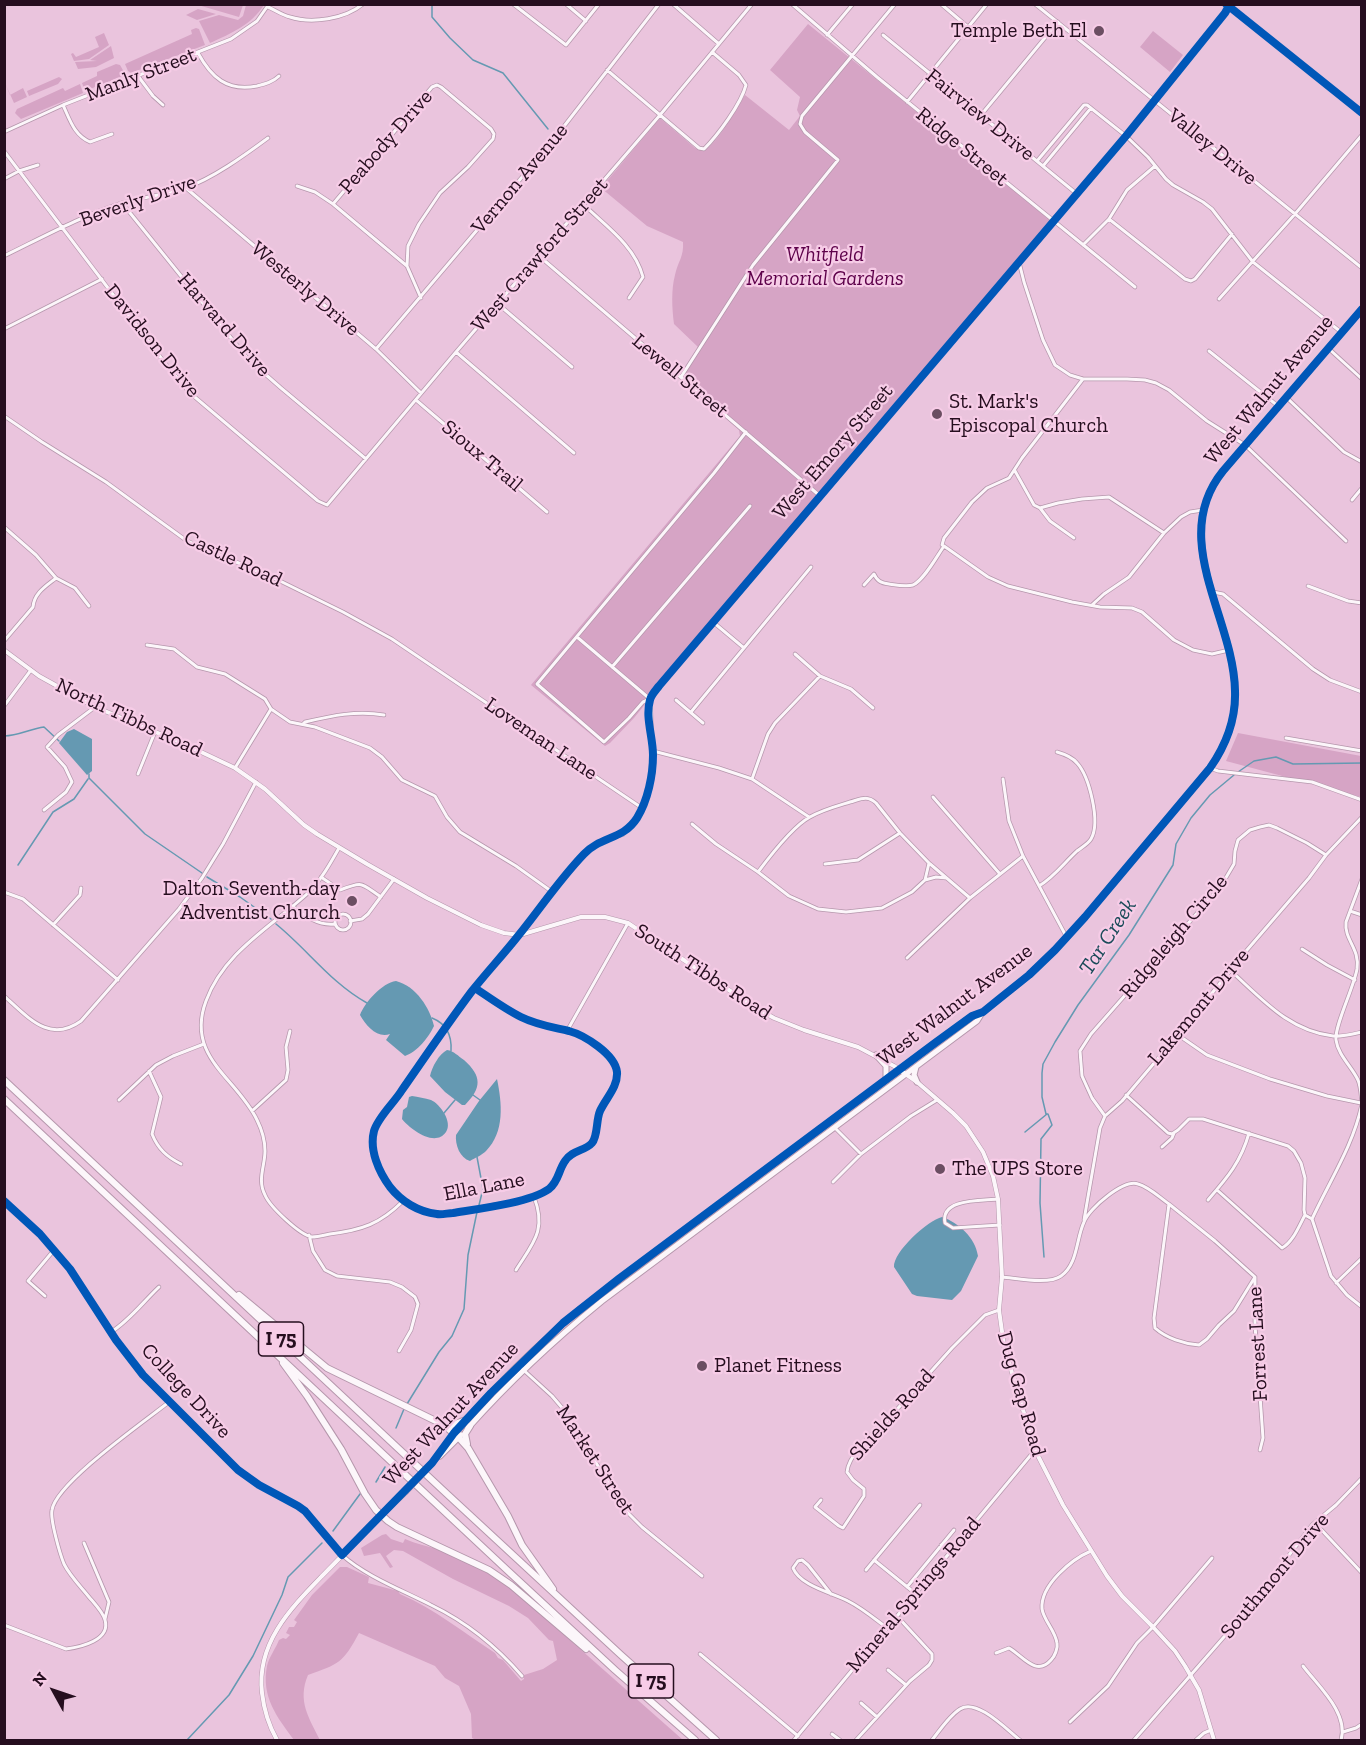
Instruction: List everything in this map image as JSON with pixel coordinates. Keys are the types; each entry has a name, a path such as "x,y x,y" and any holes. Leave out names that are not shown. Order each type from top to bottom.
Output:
{"highway":[{"name":"I 75","path":"4,1080 558,1598 716,1740"},
{"name":"I 75","path":"4,1099 615,1670 694,1740"},
{"path":"218,1280 240,1295 327,1368 444,1425 456,1435 468,1448 508,1516 522,1545 558,1598"},
{"path":"278,1355 308,1396 341,1449 365,1494 381,1515 397,1527 489,1570 511,1585 576,1641 615,1670"},
{"path":"444,1425 468,1423 465,1434 468,1448"}],"main road":[{"path":"1228,5 1362,113"},
{"name":"West Walnut Avenue","path":"381,1515 456,1435 556,1339 612,1293 977,1021 983,1012 1029,975 1067,938 1210,768 1225,742 1231,724 1234,708 1234,675 1201,544 1203,510 1216,479 1362,309"},
{"name":"West Walnut Avenue","path":"468,1423 518,1365 563,1323 606,1288 972,1016 983,1012"},
{"path":"876,1055 886,1066 886,1080"},
{"path":"916,1066 914,1075 917,1082"}],"street":[{"path":"269,5 288,17 325,19 346,15 363,4"},
{"path":"513,4 566,45 599,4"},
{"path":"566,4 586,21"},
{"name":"Vernon Avenue","path":"376,349 565,126 659,4"},
{"path":"673,4 719,44"},
{"name":"West Crawford Street","path":"327,505 660,116 752,4"},
{"name":"Ridge Street","path":"792,4 907,102 1135,286"},
{"path":"827,35 853,4"},
{"path":"681,377 753,264 838,160 805,132 800,124 802,116 895,4"},
{"path":"941,4 968,27"},
{"path":"907,102 987,4"},
{"name":"Valley Drive","path":"1035,4 1362,268"},
{"name":"Manly Street","path":"4,132 63,105 231,39 257,21 269,5"},
{"name":"West Emory Street","path":"650,699 658,686 1077,194 1154,101 1228,5"},
{"path":"981,115 1058,22"},
{"name":"Fairview Drive","path":"883,35 1077,194"},
{"path":"607,70 699,148 704,149 712,141 744,93 746,85 739,75 712,52"},
{"path":"198,53 209,71 220,81 228,84 254,86 272,82 279,76"},
{"path":"138,76 163,105"},
{"name":"Peabody Drive","path":"333,204 432,87 437,85 441,87 491,129 494,134 493,140 440,193 418,224 408,246 407,266"},
{"path":"63,105 81,138 90,142 112,134"},
{"path":"1037,161 1084,105 1087,105 1126,135 1173,185 1212,209 1253,261 1341,332"},
{"path":"1043,166 1091,108"},
{"path":"1219,299 1362,135"},
{"name":"Beverly Drive","path":"4,256 61,227 122,203 186,188 249,152 268,138"},
{"name":"Davidson Drive","path":"4,151 190,393 318,501 327,505"},
{"path":"4,179 38,165"},
{"path":"1083,245 1109,219 1127,190 1155,165"},
{"path":"297,186 315,192 333,204 407,266 421,298"},
{"name":"Westerly Drive","path":"186,188 376,349 421,393"},
{"name":"Harvard Drive","path":"122,203 248,359 366,459"},
{"path":"584,205 636,257 643,277 629,298"},
{"path":"1109,219 1185,279 1191,281 1232,234"},
{"name":"Lewell Street","path":"539,256 820,496"},
{"path":"1018,262 1043,340 1055,365 1070,375 1083,379 1136,379 1156,383 1169,390 1207,421 1245,445 1346,541"},
{"path":"4,329 102,279"},
{"path":"498,304 572,367"},
{"path":"1328,348 1361,378"},
{"path":"1209,351 1278,406"},
{"path":"456,352 574,453"},
{"path":"1083,379 1022,458 1015,471 1009,478 987,488 972,502 944,538 942,545 988,577 1008,586 1072,602 1132,608 1142,612 1174,640 1197,652 1212,654 1229,650"},
{"path":"1286,397 1344,452 1362,462"},
{"name":"Sioux Trail","path":"416,400 548,512"},
{"name":"Castle Road","path":"4,416 106,482 187,541 245,565 343,612 392,639 440,671"},
{"path":"650,699 643,702 604,742 537,684 746,432"},
{"path":"1015,471 1034,505 1040,508 1050,521 1074,538"},
{"path":"1352,500 1362,488"},
{"path":"1040,508 1058,503 1109,497 1164,533"},
{"path":"612,667 750,506"},
{"path":"1092,605 1128,577 1164,533 1185,514 1203,510"},
{"path":"4,526 36,555 56,578 75,588 89,606"},
{"path":"864,585 874,574 883,584 913,585 921,578 944,546"},
{"path":"691,712 811,567"},
{"path":"4,641 33,607 33,599 56,578"},
{"path":"1308,586 1348,601 1362,603"},
{"path":"1212,592 1223,594 1321,674 1362,692"},
{"path":"713,622 744,648"},
{"path":"519,935 551,891 585,852 601,841 623,834 629,828 642,807 653,773 650,699 577,637"},
{"path":"147,645 174,650 197,667 225,675 265,699 271,709 290,722 303,724 370,748 382,757 402,780 435,796 447,817 460,832 551,891"},
{"name":"North Tibbs Road","path":"4,650 31,670 95,707 182,743 235,768 256,782"},
{"path":"795,654 820,676 851,689 873,708"},
{"path":"4,706 31,670"},
{"name":"Loveman Lane","path":"440,671 642,807"},
{"path":"752,779 768,734 775,723 820,676"},
{"path":"676,700 703,723"},
{"path":"44,810 66,792 72,782 65,767 47,747 58,735 95,707"},
{"path":"235,768 271,709"},
{"path":"303,724 331,716 368,712 384,715"},
{"path":"138,774 154,732"},
{"path":"1286,738 1362,751"},
{"path":"653,751 752,779 809,817"},
{"path":"1039,886 1087,844 1094,832 1094,808 1091,793 1081,768 1071,757 1057,752"},
{"path":"1210,768 1218,771 1312,783 1362,800"},
{"path":"1003,779 1009,821 1023,856 1067,938"},
{"path":"4,996 41,1026 50,1030 74,1027 81,1022 202,878 237,821 256,782"},
{"name":"South Tibbs Road","path":"256,782 304,825 339,848 481,925 504,933 519,935 581,917 605,917 628,923 720,986 774,1018 858,1047 876,1055 899,1070"},
{"path":"933,797 1000,874"},
{"path":"758,872 769,856 809,817 841,804 869,798 929,863 970,898"},
{"name":"Lakemont Drive","path":"1002,1277 1053,1280 1060,1277 1067,1269 1077,1250 1100,1128 1105,1116 1178,1035 1310,878 1326,855 1362,816"},
{"path":"692,824 789,896 818,909 846,912 882,908 912,892 925,880 936,877 946,878"},
{"name":"Ridgeleigh Circle","path":"1105,1116 1092,1098 1082,1076 1080,1051 1091,1034 1221,886 1234,864 1238,840 1250,830 1269,825 1326,855"},
{"path":"825,864 858,860 900,833"},
{"path":"339,848 310,891 237,952 220,974 206,1002 202,1022 204,1044 212,1061 252,1111 264,1138 265,1153 261,1172 265,1196 282,1218 312,1237 352,1232 372,1225 403,1201"},
{"path":"907,958 970,898 1023,856"},
{"path":"925,880 929,863"},
{"path":"321,877 340,890 359,884 381,897"},
{"path":"350,921 362,920 394,879"},
{"path":"1312,1219 1351,1142 1362,1103 1359,1083 1340,1051 1335,1036 1355,980 1357,954 1345,929 1362,879"},
{"path":"53,925 80,895 81,888"},
{"path":"4,892 23,899 118,980"},
{"path":"292,906 310,920 335,924"},
{"path":"1350,911 1362,915"},
{"path":"335,924 337,917 341,915 346,915 350,921"},
{"path":"335,924 340,930 345,929 349,926 350,921"},
{"path":"567,1030 628,923"},
{"name":"Ella Lane","path":"475,988 521,1018 582,1036 600,1047 610,1057 617,1074 614,1086 597,1118 594,1140 591,1145 577,1150 568,1157 555,1183 534,1197 437,1215 403,1201 384,1179 376,1160 372,1139 375,1127 475,988 519,935"},
{"path":"1302,949 1355,980"},
{"path":"1231,971 1278,1014 1293,1024 1335,1036 1362,1032"},
{"path":"252,1111 286,1080 288,1070 285,1047 290,1031"},
{"path":"1178,1035 1207,1055 1270,1079 1327,1096 1362,1103"},
{"path":"118,1100 148,1071 173,1056 204,1044"},
{"name":"Dug Gap Road","path":"899,1070 938,1099 966,1126 983,1152 993,1176 998,1199 1002,1277 999,1310 1004,1346 1035,1450 1063,1505 1122,1596 1175,1651 1191,1676 1199,1690 1214,1740"},
{"path":"148,1071 161,1097 152,1134 161,1150 170,1159 181,1164"},
{"path":"1126,1095 1168,1132 1174,1133"},
{"path":"833,1182 861,1154 911,1116 938,1099"},
{"path":"1162,1147 1189,1119 1196,1118 1288,1146 1301,1163 1305,1178 1305,1215 1290,1242 1282,1248 1217,1190"},
{"path":"834,1127 861,1154"},
{"path":"1208,1200 1238,1163 1249,1133"},
{"name":"Forrest Lane","path":"1084,1220 1102,1200 1126,1185 1136,1183 1146,1187 1169,1204 1256,1277 1255,1325 1263,1438 1260,1450"},
{"path":"516,1270 532,1246 539,1227 539,1210 534,1197"},
{"path":"998,1199 955,1204 945,1212 944,1216 945,1223 953,1228 1000,1225"},
{"name":"College Drive","path":"4,1201 70,1269 142,1375 238,1470 305,1511 342,1555"},
{"path":"1169,1204 1154,1318 1155,1328 1160,1333 1199,1345 1234,1311 1256,1277"},
{"path":"1305,1215 1312,1219 1329,1272 1336,1283 1362,1307"},
{"path":"309,1235 313,1251 325,1270 337,1276 390,1282 402,1287 415,1297 418,1304 411,1330 399,1352"},
{"path":"45,1296 28,1281 54,1250"},
{"path":"1336,1283 1362,1258"},
{"path":"111,1332 126,1323 137,1308 159,1287"},
{"path":"606,1288 612,1293"},
{"name":"Shields Road","path":"820,1500 815,1507 843,1527 864,1496 864,1489 847,1472 851,1460 951,1348 985,1315 999,1310"},
{"name":"Market Street","path":"518,1365 543,1386 564,1410 624,1509 642,1527 702,1576"},
{"path":"105,1619 64,1564 52,1521 52,1509 55,1499 72,1480 169,1402"},
{"name":"Mineral Springs Road","path":"794,1740 1035,1450"},
{"name":"Southmont Drive","path":"1134,1740 1244,1614 1315,1523 1362,1478"},
{"path":"866,1570 920,1505"},
{"path":"278,1740 268,1721 261,1677 264,1657 272,1637 286,1615 381,1515"},
{"path":"1315,1523 1362,1573"},
{"path":"908,1587 954,1530"},
{"path":"4,1624 66,1649 98,1640 105,1630 109,1602 84,1543"},
{"path":"941,1545 950,1552"},
{"path":"996,1653 1009,1648 1037,1668 1050,1661 1057,1643 1042,1609 1043,1599 1063,1569 1091,1551"},
{"path":"342,1555 355,1565 453,1617 494,1646 522,1676"},
{"path":"1070,1722 1108,1686 1137,1643 1154,1627 1212,1558"},
{"path":"831,1594 808,1564 802,1560 798,1561 793,1568 796,1574 814,1587 831,1594 848,1601 887,1628"},
{"path":"874,1560 916,1594"},
{"path":"856,1740 906,1685 929,1665 933,1657 897,1616"},
{"path":"700,1654 798,1736"},
{"path":"1303,1666 1340,1716 1341,1740"},
{"path":"888,1670 906,1685"},
{"path":"861,1703 877,1717"},
{"path":"932,1740 956,1712 968,1705 982,1710 1020,1740"},
{"path":"1342,1732 1362,1724"},
{"path":"1196,1740 1211,1730"},
{"path":"832,1734 840,1740"}],"green space":[{"path":"198,5 243,5 239,17"},
{"path":"246,5 264,5 247,23 210,43 199,21 219,15 238,20 243,16"},
{"path":"198,9 216,14 197,20 186,15"},
{"name":"Whitfield Memorial Gardens","path":"808,24 1050,220 750,574 634,718 605,746 531,685 740,436 739,430 679,378 698,347 674,324 673,287 683,252 683,242 647,226 601,188 660,118 695,148 703,151 721,133 745,95 789,130 800,116 797,110 800,97 770,70"},
{"path":"199,29 205,45 131,73 128,71 125,64 192,34 191,30"},
{"path":"1153,31 1183,55 1170,72 1140,47"},
{"path":"104,33 109,45 89,59 74,61 71,54 73,53 76,57 99,47 95,37"},
{"path":"111,46 114,58 96,67 78,69 75,62 97,61 90,60"},
{"path":"116,64 120,65 124,72 123,76 85,91 82,83 97,76 97,72"},
{"path":"59,77 62,79 58,84 29,96 27,91"},
{"path":"80,84 83,93 21,119 15,113 17,109 63,88 65,91"},
{"path":"23,88 27,97 14,103 10,95"},
{"path":"1238,733 1361,756 1361,797 1226,761"},
{"path":"386,1534 391,1539 403,1543 405,1539 457,1556 510,1587 683,1740 476,1740 472,1738 471,1714 459,1686 445,1678 435,1666 359,1633 344,1657 334,1665 308,1675 304,1701 308,1717 320,1740 294,1740 276,1715 268,1697 267,1666 279,1640 286,1639 290,1635 286,1633 289,1627 294,1627 297,1622 294,1620 312,1595 340,1567 347,1567 369,1577 368,1583 398,1591 437,1614 495,1653 521,1681 524,1675 543,1669 557,1660 553,1641 549,1640 528,1618 509,1606 453,1579 403,1551 394,1550 386,1556 393,1567 390,1568 380,1553 364,1556 361,1548"}],"water":[{"path":"74,729 92,739 92,771 87,775 59,743 67,732"},
{"path":"396,981 416,993 429,1012 434,1026 422,1044 405,1056 386,1040 390,1034 377,1033 360,1015 375,994 385,985"},
{"path":"447,1050 464,1060 477,1077 475,1093 465,1105 445,1092 430,1076 436,1061"},
{"path":"497,1079 501,1107 499,1126 486,1151 470,1161 459,1151 456,1135"},
{"path":"409,1097 431,1100 442,1109 448,1123 446,1132 436,1138 429,1138 411,1128 402,1119 403,1110 407,1107"},
{"path":"942,1217 954,1223 970,1237 978,1256 961,1291 952,1300 912,1294 894,1267 899,1253 912,1237 928,1224"}],"waterway":[{"path":"432,4 432,17 450,38 473,60 503,73 548,129"},
{"path":"4,736 44,727 59,741"},
{"name":"Tar Creek","path":"1238,772 1254,761 1276,757 1293,764 1362,763"},
{"path":"89,774 89,778 145,834 202,873"},
{"name":"Tar Creek","path":"1044,1257 1040,1203 1041,1139 1052,1125 1046,1114 1042,1097 1043,1064 1078,1005 1129,935 1173,865 1176,844 1191,818 1210,795 1234,775"},
{"path":"18,865 53,812 74,799 88,779"},
{"path":"207,877 271,919"},
{"path":"276,924 342,986 367,1003"},
{"path":"432,1018 448,1031 451,1051"},
{"path":"473,1095 480,1100"},
{"path":"444,1113 455,1100"},
{"path":"1025,1132 1047,1114"},
{"path":"477,1157 483,1189 479,1205"},
{"path":"407,1404 439,1352 452,1336 464,1309 468,1255 477,1212"},
{"path":"396,1428 404,1409"},
{"path":"376,1482 385,1467"},
{"path":"333,1531 360,1494"},
{"path":"187,1740 229,1695 253,1656 282,1595 288,1577 322,1543"}],"cycle path":[{"path":"1226,4 1362,113"},
{"path":"475,988 521,1017 575,1033 590,1041 611,1059 615,1065 617,1077 614,1088 600,1111 594,1140 589,1146 568,1157 555,1183 549,1189 529,1198 503,1205 443,1214 430,1213 405,1201 386,1181 374,1153 373,1138 376,1126 472,991 566,874 591,848 619,834 637,818 647,795 652,771 653,748 648,713 652,694 1126,136 1230,4"},
{"path":"4,1201 40,1234 70,1269 116,1340 143,1375 238,1470 259,1485 305,1511 342,1555 432,1463 454,1433 491,1393 563,1323 935,1043 972,1016 983,1012 1029,975 1085,917 1210,768 1229,731 1234,712 1235,691 1232,663 1202,551 1202,524 1208,497 1223,471 1362,309"}],"place":[{"name":"Temple Beth El","path":"1099,31"},
{"name":"St. Mark's Episcopal Church","path":"937,414"},
{"name":"Dalton Seventh-day Adventist Church","path":"352,901"},
{"name":"The UPS Store","path":"940,1169"},
{"name":"Planet Fitness","path":"702,1366"}]}
